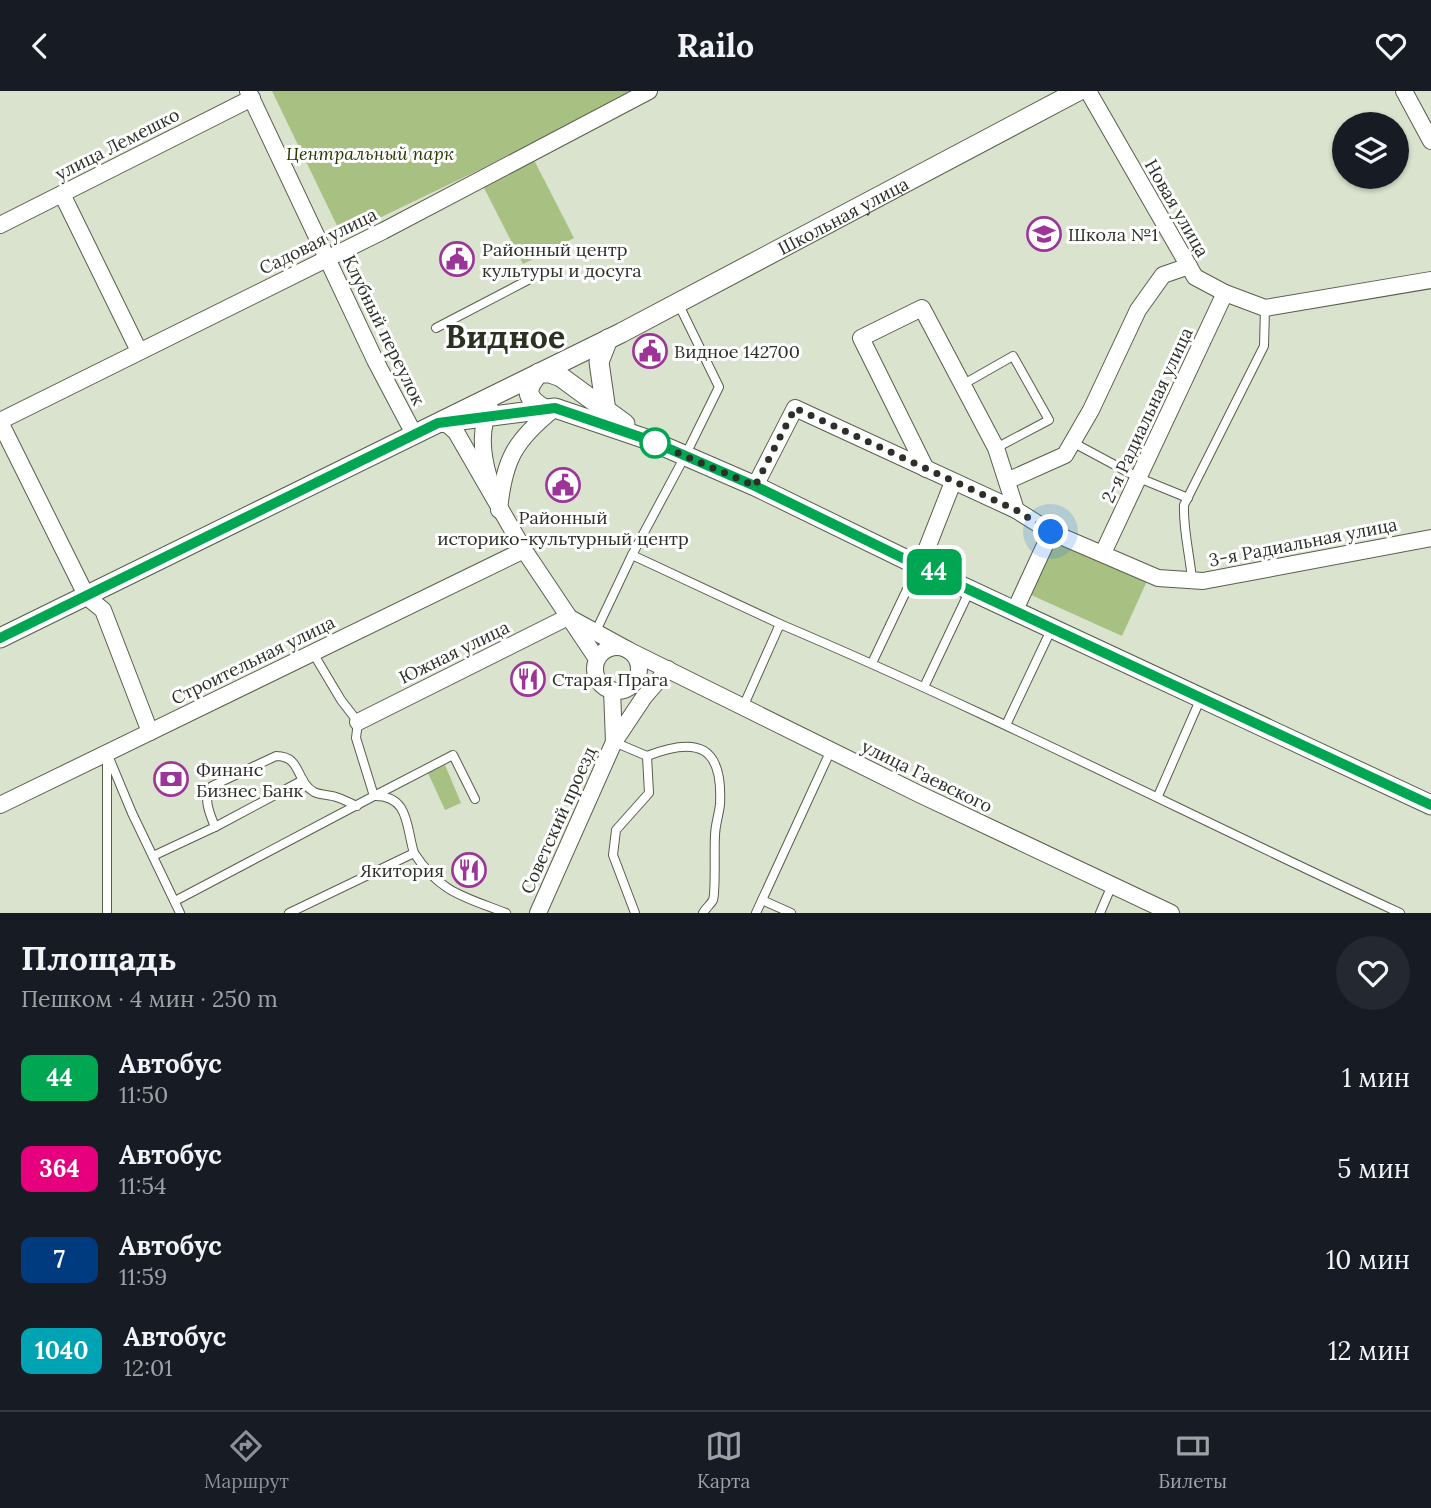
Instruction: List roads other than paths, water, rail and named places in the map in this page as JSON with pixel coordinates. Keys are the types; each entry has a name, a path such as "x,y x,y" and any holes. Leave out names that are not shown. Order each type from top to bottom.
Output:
{"street":[{"name":"Садовая улица","path":"0,421 328,259 649,91"},
{"name":"Школьная улица","path":"438,423 678,303 1078,91"},
{"name":"Новая улица","path":"1088,91 1195,277 1265,309"},
{"path":"1406,91 1431,141"},
{"name":"Клубный переулок","path":"250,95 373,361 414,434"},
{"name":"улица Лемешко","path":"0,225 250,95"},
{"path":"62,194 139,351"},
{"path":"1007,481 1065,455 1091,409 1138,310 1163,275 1189,266"},
{"path":"1265,309 1431,280"},
{"name":"2-я Радиальная улица","path":"1103,553 1225,293"},
{"path":"926,469 861,338 922,309 996,448 1016,510"},
{"path":"499,510 503,479 512,453 578,370 608,339"},
{"path":"606,411 599,362 608,339"},
{"path":"646,439 561,377 539,373 531,382 528,391 532,401 646,439 755,486 970,590 1430,802"},
{"path":"497,393 485,417 482,436 484,460 499,510"},
{"path":"0,638 438,423 549,408"},
{"name":"3-я Радиальная улица","path":"755,486 795,408 1016,510 1051,532 1157,578 1203,581 1431,538"},
{"path":"0,421 87,597 103,610 150,732"},
{"path":"438,423 448,425 456,432 499,510"},
{"path":"920,566 953,482"},
{"name":"улица Гаевского","path":"499,510 597,659"},
{"path":"1015,610 1051,532"},
{"name":"Строительная улица","path":"0,805 524,550"},
{"name":"улица Гаевского","path":"568,617 743,707 1171,913"},
{"name":"Южная улица","path":"358,722 568,617"},
{"path":"638,673 631,686 622,690 611,690 597,679 597,659 605,650 620,647 628,650 635,657 644,697"},
{"path":"638,673 668,669"},
{"name":"Советский проезд","path":"537,913 614,743 644,697 668,669"},
{"name":"Советский проезд","path":"611,690 614,743"}],"lane":[{"path":"436,328 528,280"},
{"path":"595,633 719,387 678,303"},
{"path":"1192,580 1184,505 1264,346 1265,309"},
{"path":"962,385 1013,356 1049,420 996,448"},
{"path":"1072,442 1139,478 1188,498"},
{"path":"632,555 1006,725 1400,913"},
{"path":"872,663 920,566"},
{"path":"924,687 970,590"},
{"path":"743,707 780,624"},
{"path":"1006,725 1052,628"},
{"path":"313,653 341,700 358,722 356,738 374,796"},
{"path":"1157,796 1202,697"},
{"path":"614,743 647,755 670,747 696,748 710,754 717,764 720,803 715,831 713,900 703,913"},
{"path":"756,913 831,750"},
{"path":"107,753 180,913"},
{"path":"107,753 107,913"},
{"path":"175,901 453,755 475,799"},
{"path":"635,913 614,855 616,830 649,793 647,755"},
{"path":"215,827 207,801 207,792 212,786 276,756 286,756 292,760 303,780 314,792 339,797 357,806"},
{"path":"153,856 215,827 303,780"},
{"path":"374,796 395,800 410,831 414,853 431,877 447,889 506,913"},
{"path":"289,913 414,853"},
{"path":"1100,913 1112,885"},
{"path":"762,899 791,913"}],"place":[{"name":"Школа №1","path":"1044,234"},
{"name":"Районный центр культуры и досуга","path":"457,259"},
{"name":"Видное 142700","path":"650,351"},
{"name":"Районный историко-культурный центр","path":"563,485"},
{"name":"Старая Прага","path":"528,679"},
{"name":"Финанс Бизнес Банк","path":"171,779"},
{"name":"Якитория","path":"469,870"}],"district":[{"name":"Видное","path":"505,336"}],"park label":[{"name":"Центральный парк","path":"370,153"}]}
